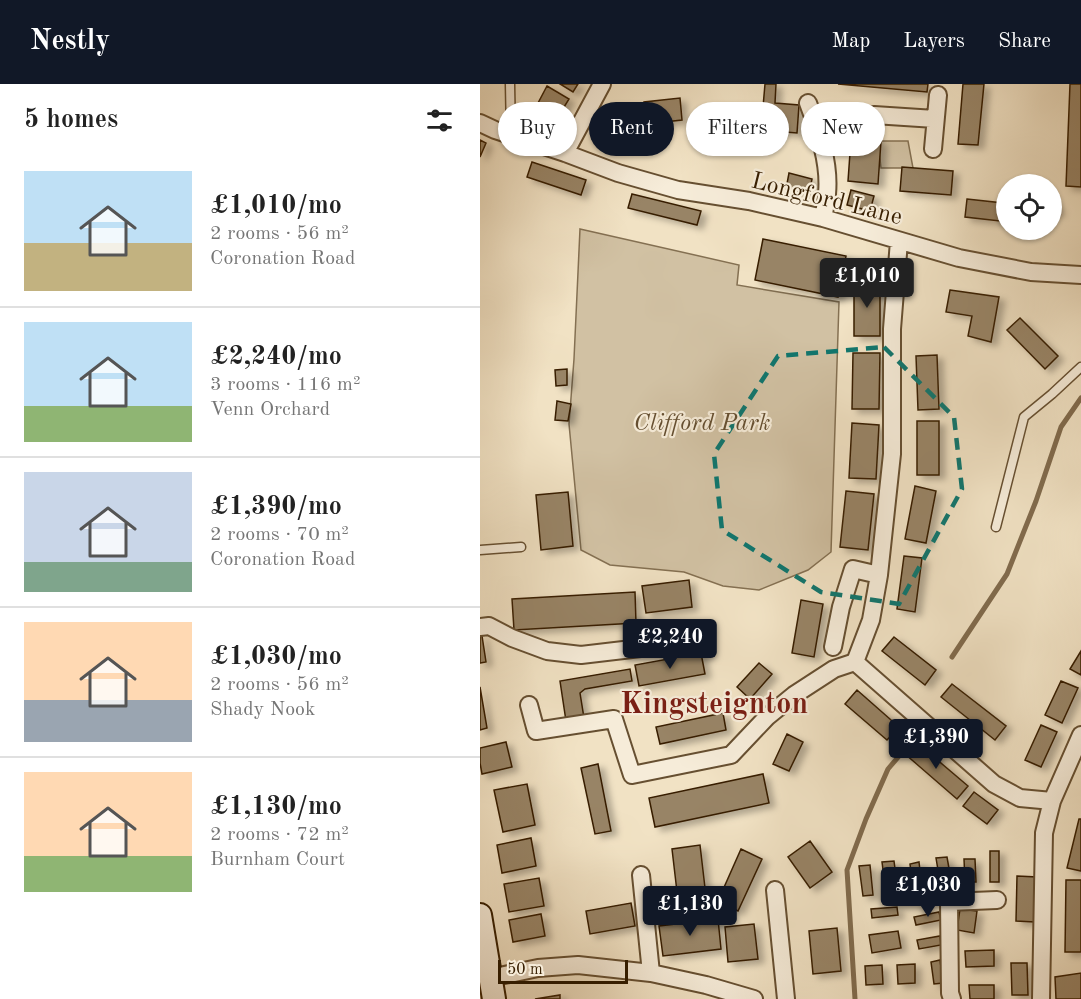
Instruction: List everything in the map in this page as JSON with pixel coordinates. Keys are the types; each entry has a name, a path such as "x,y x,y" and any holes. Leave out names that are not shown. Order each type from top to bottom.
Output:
{"main road":[{"path":"480,915 492,988"}],"street":[{"path":"577,131 602,84"},
{"path":"933,149 938,95"},
{"path":"885,116 935,119"},
{"name":"Longford Lane","path":"480,123 498,130"},
{"name":"Longford Lane","path":"573,156 618,173 678,190 749,201 823,218 958,258 1031,272 1081,275"},
{"path":"823,218 827,194 827,168 824,156"},
{"path":"529,705 536,730 614,719 632,775 731,754 767,717 794,694 834,669 855,662 872,620 892,454 892,328 899,241"},
{"path":"834,647 841,608 853,569 879,575"},
{"path":"480,627 489,626 512,638 547,651 581,655 649,646"},
{"path":"855,662 994,784 1020,798 1052,801"},
{"path":"1041,999 1044,833 1052,801 1081,735"},
{"path":"641,875 651,973"},
{"path":"775,890 786,999"},
{"path":"952,999 950,993 949,902 997,900"},
{"path":"492,988 538,968 578,965 651,973 708,992 754,999"}],"lane":[{"path":"510,84 510,102"},
{"path":"996,527 1024,417 1081,367"},
{"path":"480,550 521,547"}],"highlighted area":[{"path":"884,347 954,417 962,489 899,604 821,592 722,530 714,454 778,356"}],"green space":[{"path":"885,141 908,141 913,168 881,168 880,156 885,156"},
{"name":"Clifford Park","path":"580,229 739,265 737,285 839,302 831,552 808,570 759,590 723,586 684,572 610,565 581,550 569,424"}],"building":[{"path":"560,84 578,84 573,92"},
{"path":"765,84 776,84 775,102 763,102"},
{"path":"838,84 928,84 927,92"},
{"path":"963,84 984,84 978,145 958,144"},
{"path":"1070,84 1081,84 1081,187 1066,186"},
{"path":"547,86 569,99 567,102 539,102"},
{"path":"680,98 682,120 674,121 674,102 644,102"},
{"path":"789,104 799,105 797,133 789,132"},
{"path":"480,140 486,143 480,157"},
{"path":"850,156 880,156 878,184 848,181"},
{"path":"532,162 586,180 581,195 527,177"},
{"path":"902,167 953,171 951,195 900,191"},
{"path":"789,173 812,179 809,194 786,189"},
{"path":"851,190 874,196 870,211 847,205"},
{"path":"632,194 701,211 697,225 628,208"},
{"path":"967,199 996,202 996,221 965,217"},
{"path":"763,239 846,256 838,297 755,280"},
{"path":"854,282 880,282 880,336 854,336"},
{"path":"950,290 999,297 991,342 968,336 972,316 946,312"},
{"path":"1020,318 1058,356 1045,369 1007,330"},
{"path":"853,353 880,353 879,409 852,409"},
{"path":"937,355 939,409 918,410 916,356"},
{"path":"567,369 567,385 556,386 555,370"},
{"path":"557,401 571,404 568,421 555,420"},
{"path":"917,421 939,421 939,475 917,475"},
{"path":"852,423 879,425 876,479 849,478"},
{"path":"915,486 936,491 926,543 905,539"},
{"path":"846,491 874,494 868,550 840,547"},
{"path":"568,492 573,546 541,550 536,495"},
{"path":"904,556 922,558 915,612 897,609"},
{"path":"689,580 692,607 646,613 642,586"},
{"path":"635,592 636,623 514,630 512,599"},
{"path":"801,600 823,604 814,657 792,653"},
{"path":"684,629 687,650 662,653 659,632"},
{"path":"480,636 482,636 486,662 480,663"},
{"path":"894,637 936,670 925,685 882,651"},
{"path":"1081,651 1081,675 1070,669"},
{"path":"701,653 705,674 639,686 635,665"},
{"path":"759,663 772,674 750,699 737,687"},
{"path":"630,669 632,681 585,689 580,693 584,718 566,721 560,681"},
{"path":"1061,681 1078,688 1062,723 1045,715"},
{"path":"952,684 1006,726 995,740 941,697"},
{"path":"480,687 487,728 480,730"},
{"path":"857,690 899,727 887,740 845,704"},
{"path":"723,713 726,730 660,744 656,727"},
{"path":"1041,725 1057,732 1041,767 1025,760"},
{"path":"787,734 803,742 789,771 773,764"},
{"path":"915,741 968,786 957,799 905,754"},
{"path":"506,742 512,767 482,774 480,748"},
{"path":"598,764 611,831 595,834 581,768"},
{"path":"763,774 769,803 655,827 649,798"},
{"path":"527,784 535,825 503,832 494,790"},
{"path":"974,792 998,810 987,824 963,806"},
{"path":"1079,819 1081,819 1081,871 1067,868"},
{"path":"531,838 536,866 502,873 497,845"},
{"path":"810,841 832,872 810,888 788,857"},
{"path":"700,845 707,905 679,909 672,849"},
{"path":"741,849 762,859 738,911 718,901"},
{"path":"990,851 999,851 999,882 990,882"},
{"path":"947,857 951,880 940,882 936,858"},
{"path":"964,859 975,859 976,882 965,882"},
{"path":"894,861 898,891 886,893 882,862"},
{"path":"919,862 922,887 913,888 910,864"},
{"path":"870,865 873,895 863,896 859,866"},
{"path":"1017,876 1037,877 1035,922 1016,921"},
{"path":"539,878 544,906 509,912 504,884"},
{"path":"1066,880 1081,880 1081,952 1065,952"},
{"path":"631,903 635,926 590,934 586,911"},
{"path":"897,907 898,915 872,918 871,909"},
{"path":"960,909 977,911 974,933 957,930"},
{"path":"939,912 941,920 916,925 914,917"},
{"path":"541,914 545,936 513,942 509,920"},
{"path":"718,919 721,949 663,956 659,926"},
{"path":"754,924 758,959 728,962 725,927"},
{"path":"837,928 841,971 813,974 809,931"},
{"path":"898,931 901,948 872,953 869,935"},
{"path":"940,936 941,945 919,949 917,940"},
{"path":"994,950 994,966 966,967 965,951"},
{"path":"940,960 943,983 934,984 931,962"},
{"path":"1011,963 1027,963 1028,995 1012,995"},
{"path":"915,964 915,983 898,984 897,965"},
{"path":"882,965 883,984 866,985 865,966"},
{"path":"1081,973 1081,999 1056,999 1055,977"},
{"path":"969,985 994,985 994,999 970,999"},
{"path":"560,995 560,999 535,999"}],"waterway":[{"path":"952,657 1007,574 1036,501 1061,427 1081,398"},
{"path":"855,999 847,870 888,769 917,735"}],"district":[{"name":"Kingsteignton","path":"714,703"}]}
